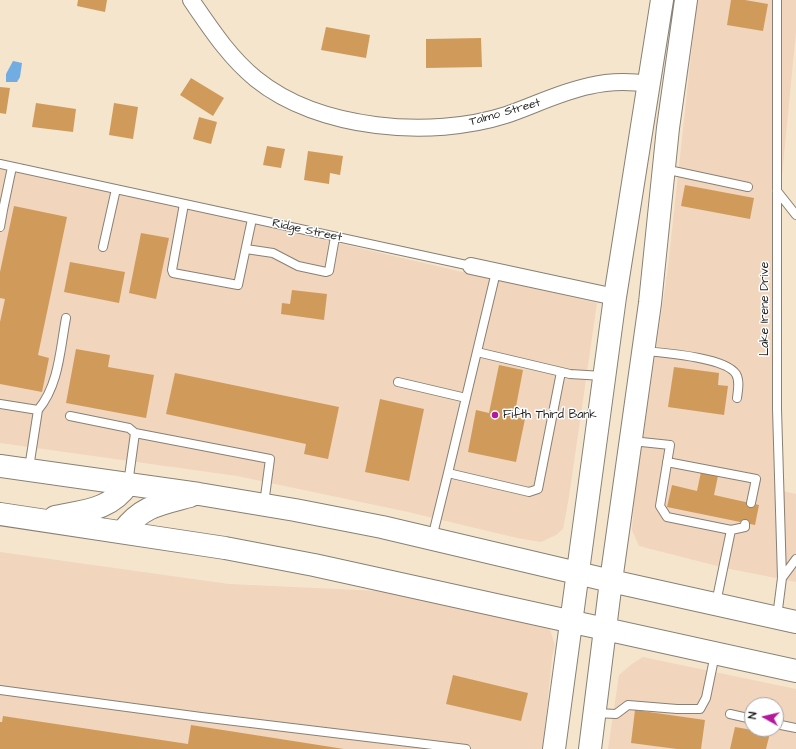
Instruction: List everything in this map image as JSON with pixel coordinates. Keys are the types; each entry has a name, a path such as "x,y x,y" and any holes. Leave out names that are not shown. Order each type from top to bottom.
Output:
{"main road":[{"path":"554,749 615,297 662,0"},
{"path":"590,749 611,581 644,351 683,2"},
{"path":"0,466 199,494 382,527 611,581 786,620"},
{"path":"40,520 98,508 120,496 128,484"},
{"path":"123,531 131,520 141,512 159,504 199,494"},
{"path":"0,514 123,531 314,565 796,671"}],"street":[{"name":"Talmo Street","path":"191,0 227,52 257,80 298,105 337,118 384,127 428,128 466,125 505,116 587,86 609,82 649,84"},
{"name":"Ridge Street","path":"471,266 615,297"}],"lane":[{"name":"Lake Irene Drive","path":"776,0 777,409 782,578 786,620"},
{"name":"Ridge Street","path":"0,164 471,266"},
{"path":"0,227 1,209 12,167"},
{"path":"664,169 748,187"},
{"path":"103,247 116,189"},
{"path":"777,191 796,215"},
{"path":"184,204 172,270 173,273 238,285 252,219"},
{"path":"246,249 273,253 298,266 326,272 329,271 335,237"},
{"path":"431,539 496,272"},
{"path":"29,470 38,410 46,401 54,384 66,318"},
{"path":"644,351 699,358 725,366 736,375 738,381 737,398"},
{"path":"477,352 562,372 604,376"},
{"path":"448,473 529,492 538,489 562,372"},
{"path":"398,382 466,398"},
{"path":"0,404 38,410"},
{"path":"70,416 129,428 135,433 270,459 263,505"},
{"path":"128,484 135,433"},
{"path":"631,440 670,445 660,506 667,517 731,530 745,526 745,524"},
{"path":"667,462 756,479 751,502"},
{"path":"716,604 731,530"},
{"path":"782,578 796,559"},
{"path":"595,713 616,714 628,704 677,709 700,709 706,698 715,654"},
{"path":"0,690 201,717 466,749"},
{"path":"730,714 744,717"},
{"path":"784,726 796,728"}],"shaded area":[{"path":"697,0 796,0 796,32 781,186 775,344 779,490 796,494 796,582 725,568 639,546 632,530 634,500 668,267"},
{"path":"0,165 597,303 563,529 556,535 541,542 237,476 0,443"},
{"path":"0,552 229,584 402,592 515,617 550,629 555,646 552,657 543,749 0,749"},
{"path":"643,657 796,689 796,749 608,749 619,675"}],"water":[{"path":"13,61 22,63 20,77 17,82 6,82 6,74"}],"building":[{"path":"78,0 107,0 105,12 77,6"},
{"path":"731,0 745,0 768,4 763,31 727,25"},
{"path":"326,27 370,35 366,58 321,50"},
{"path":"481,38 482,67 426,68 426,39"},
{"path":"191,78 224,98 213,116 180,95"},
{"path":"0,87 10,88 6,114 0,113"},
{"path":"36,103 76,109 73,132 32,127"},
{"path":"114,103 138,107 133,139 109,135"},
{"path":"199,117 217,122 211,144 193,139"},
{"path":"267,146 285,149 281,168 263,165"},
{"path":"308,151 343,156 340,175 330,173 329,184 304,180"},
{"path":"685,185 754,198 750,219 681,206"},
{"path":"14,206 67,217 38,355 49,358 42,392 0,384 0,322 5,299 0,298 0,272"},
{"path":"141,233 169,238 156,299 129,293"},
{"path":"70,262 125,272 119,303 64,292"},
{"path":"292,290 327,294 324,320 281,314 282,303 290,304"},
{"path":"76,349 110,355 108,367 154,375 146,418 66,403"},
{"name":"Fifth Third Bank","path":"499,365 523,370 514,417 525,419 516,462 468,452 476,410 489,413"},
{"path":"674,367 719,373 718,385 728,386 724,415 668,407"},
{"path":"175,373 339,407 328,459 304,454 306,444 166,414"},
{"path":"380,399 424,409 409,481 365,472"},
{"path":"701,472 718,476 714,495 759,505 755,525 667,507 672,485 697,491"},
{"path":"453,675 528,693 521,721 446,704"},
{"path":"635,710 705,720 701,749 677,749 631,743"},
{"path":"3,716 188,744 191,725 344,749 0,749 0,722 2,722"},
{"path":"735,727 744,729 744,737 769,737 766,749 730,749"}],"place":[{"name":"Fifth Third Bank","path":"495,415"}]}
